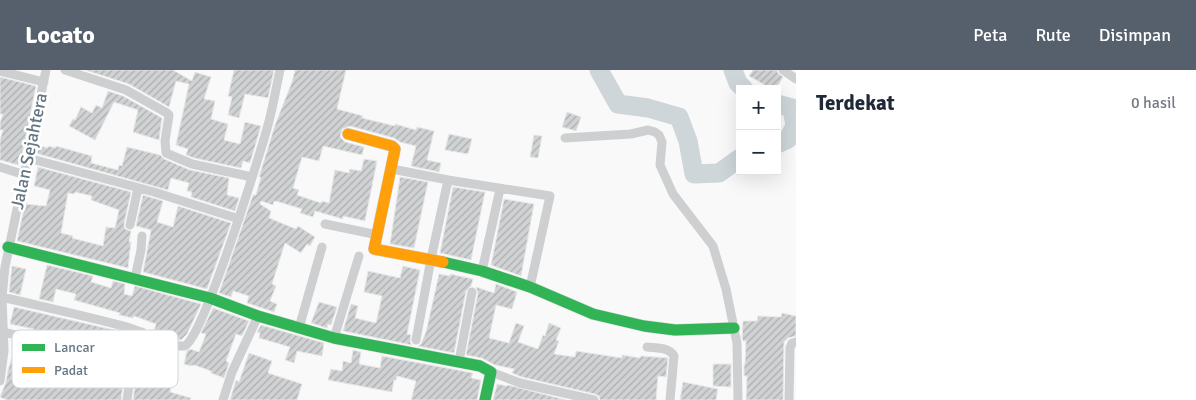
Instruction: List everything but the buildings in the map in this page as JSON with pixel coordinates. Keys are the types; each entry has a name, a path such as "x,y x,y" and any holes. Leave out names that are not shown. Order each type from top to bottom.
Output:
{"street":[{"name":"Jalan Sejahtera","path":"0,381 3,362 2,297 8,247 25,175 46,70"},
{"path":"65,70 126,90 167,113 169,116 165,142 166,154 192,164 252,177"},
{"path":"178,344 184,346 192,340 210,298 239,219 269,124 280,70"},
{"path":"784,70 796,79"},
{"path":"0,71 44,82"},
{"path":"565,138 631,134 648,130 659,135 662,142 660,165 673,194 714,246 726,289 737,343 738,400"},
{"path":"348,134 392,146 395,149 374,249 431,259 482,271 530,287 593,314 663,330 734,328"},
{"path":"28,158 138,188 239,219"},
{"path":"0,167 25,175"},
{"path":"392,169 500,189 551,194 530,287"},
{"path":"416,340 448,180"},
{"path":"130,225 138,188"},
{"path":"482,271 500,189"},
{"path":"325,224 378,235"},
{"path":"134,278 140,255 142,236"},
{"path":"8,247 210,298 258,316 334,338 480,366 520,382 594,400"},
{"path":"299,328 322,247"},
{"path":"334,338 359,256"},
{"path":"459,361 472,292"},
{"path":"2,297 110,322 136,330"},
{"path":"223,400 232,372 258,316"},
{"path":"789,400 790,348 792,343 796,342"},
{"path":"647,346 667,350 672,352 674,356 670,400"},
{"path":"485,400 491,372"}],"waterway":[{"path":"599,70 618,104 648,108 679,117 688,141 694,174 719,173 736,161"},
{"path":"733,70 740,85"},
{"path":"781,105 792,108 795,126 788,139 781,142"}],"traffic: fast":[{"path":"8,247 210,298 258,316 334,338 480,366 491,372 485,400"},
{"path":"443,262 482,271 530,287 593,314 644,326 675,330 734,328"}],"traffic: slow":[{"path":"348,134 392,146 395,149 374,249 443,262"}]}
